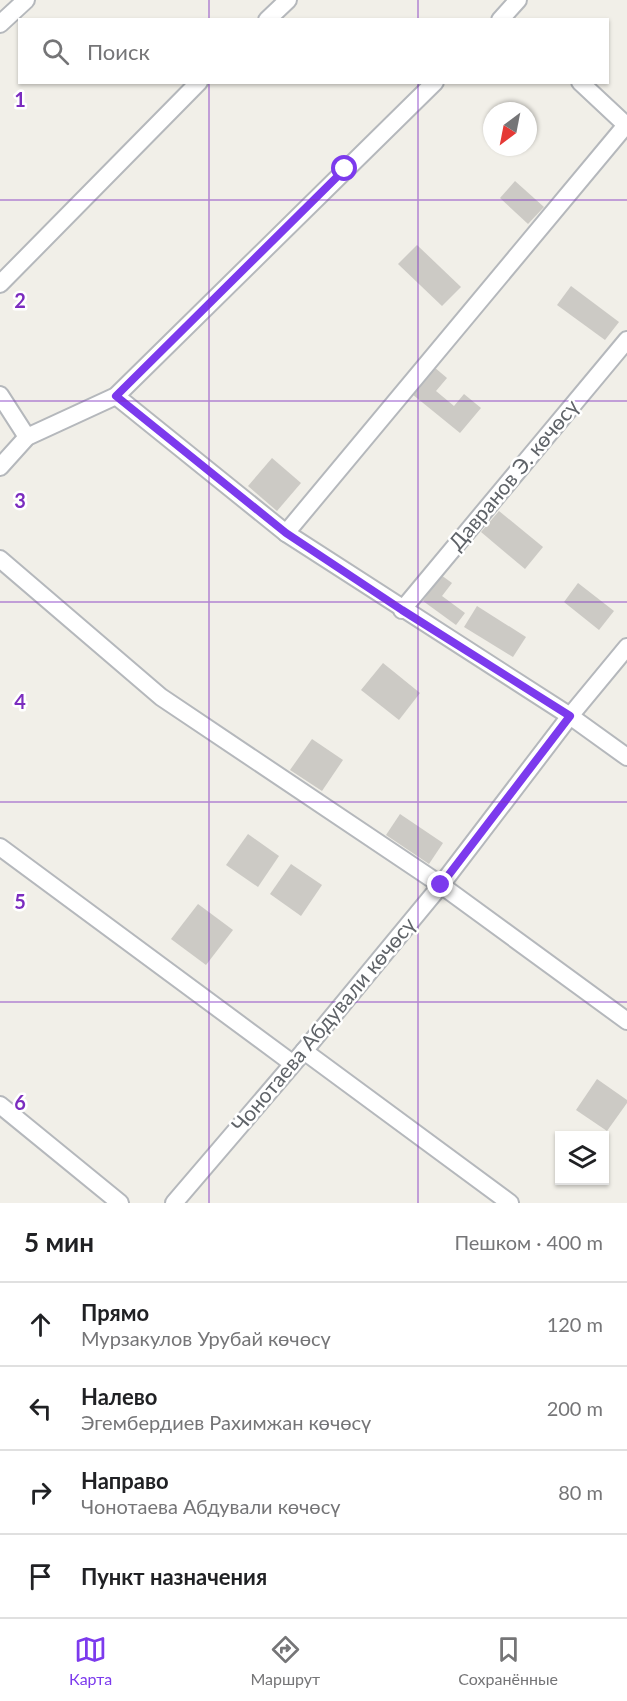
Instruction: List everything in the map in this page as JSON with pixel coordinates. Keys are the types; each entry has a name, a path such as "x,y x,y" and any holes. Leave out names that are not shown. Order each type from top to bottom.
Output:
{"street":[{"path":"0,24 26,0"},
{"path":"269,18 288,0"},
{"path":"505,18 518,0"},
{"path":"0,284 197,84"},
{"path":"0,467 27,437 116,396 433,84"},
{"path":"286,533 627,126 582,84"},
{"name":"Давранов Э. көчөсү","path":"402,610 627,340"},
{"path":"0,395 27,437"},
{"path":"116,396 286,533 402,610 570,716 627,757"},
{"path":"0,559 161,697 441,885 627,1021"},
{"name":"Чонотаева Абдували көчөсү","path":"174,1203 304,1051 441,885 570,716 627,646"},
{"path":"0,847 292,1063"},
{"path":"304,1051 510,1203"},
{"path":"0,1105 120,1203"}],"building":[{"path":"515,181 544,207 528,224 500,198"},
{"path":"417,245 461,287 442,306 398,264"},
{"path":"571,286 619,322 605,340 557,305"},
{"path":"434,367 447,378 436,391 454,406 464,394 481,408 460,433 412,394"},
{"path":"272,458 301,483 277,511 248,486"},
{"path":"499,511 543,547 525,569 481,532"},
{"path":"441,575 452,583 442,596 465,613 456,625 423,601"},
{"path":"578,583 614,611 599,630 564,602"},
{"path":"477,606 526,637 513,657 464,627"},
{"path":"383,663 420,693 399,720 361,690"},
{"path":"312,739 343,760 322,791 290,770"},
{"path":"400,814 443,843 429,864 386,835"},
{"path":"248,834 279,856 258,887 226,865"},
{"path":"291,864 322,885 301,916 270,894"},
{"path":"198,904 233,930 206,965 171,939"},
{"path":"597,1079 627,1100 607,1131 576,1110"}],"route":[{"path":"345,169 116,396 266,519 402,610 570,716 441,885"}]}
